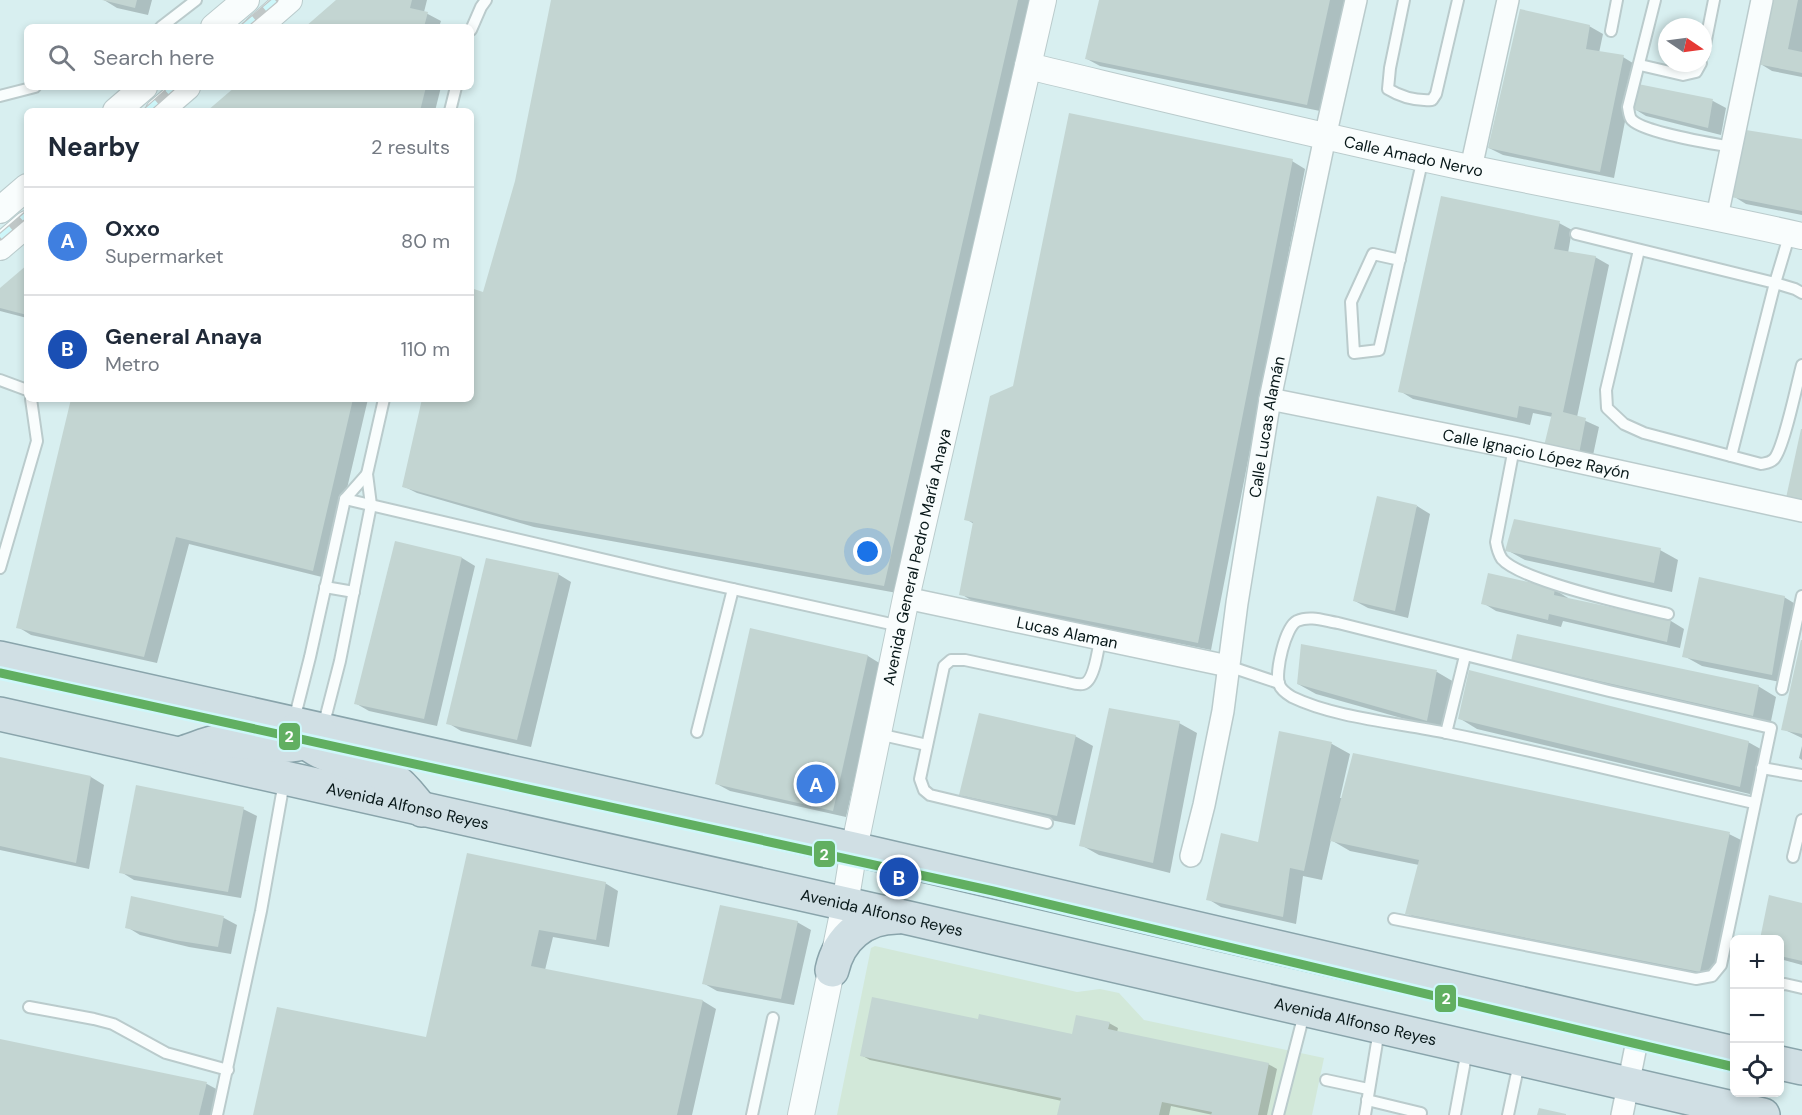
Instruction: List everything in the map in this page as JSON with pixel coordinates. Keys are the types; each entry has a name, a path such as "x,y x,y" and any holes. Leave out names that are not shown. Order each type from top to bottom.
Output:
{"highway":[{"path":"0,658 307,731 854,849 1730,1052"},
{"name":"Avenida Alfonso Reyes","path":"0,714 913,919 1520,1059 1625,1099 1763,1115"},
{"path":"177,754 217,741 281,746 307,731"},
{"path":"307,731 337,758 394,779 422,810"},
{"path":"832,970 834,959 844,941 859,927 888,917 913,919"},
{"path":"1784,1064 1802,1068"}],"street":[{"path":"218,24 246,0"},
{"path":"261,24 289,0"},
{"name":"Avenida General Pedro María Anaya","path":"801,1115 906,598 1043,0"},
{"name":"Calle Lucas Alamán","path":"1191,856 1216,746 1270,399 1356,0"},
{"path":"1471,168 1508,0"},
{"path":"1717,216 1762,0"},
{"name":"Calle Amado Nervo","path":"1028,66 1423,158 1717,216 1796,234"},
{"path":"120,108 140,90"},
{"path":"162,108 184,90"},
{"path":"0,210 24,190"},
{"path":"0,247 24,227"},
{"name":"Calle Ignacio López Rayón","path":"1270,399 1514,448 1802,511"},
{"name":"Lucas Alaman","path":"906,598 1228,666"},
{"path":"1625,1099 1640,1031"}],"lane":[{"path":"165,24 196,0"},
{"path":"474,24 486,0"},
{"path":"1404,0 1388,89 1424,101 1432,100 1436,94 1458,0"},
{"path":"1611,31 1617,0"},
{"path":"1655,0 1628,107 1633,122 1662,132 1731,147"},
{"path":"1710,18 1714,0"},
{"path":"1640,65 1658,69"},
{"path":"1670,72 1683,75 1696,72"},
{"path":"0,96 24,90"},
{"path":"451,108 455,90"},
{"path":"1400,260 1373,255 1351,302 1354,353 1379,350 1400,260 1423,158"},
{"path":"1576,234 1775,283 1802,293"},
{"path":"1731,456 1775,283 1796,234"},
{"path":"1639,250 1605,399 1607,408 1624,424 1644,433 1761,464 1769,463 1775,458 1783,439 1802,365"},
{"path":"0,380 24,389"},
{"path":"0,568 38,441 32,402"},
{"path":"307,731 340,661 371,505 367,474 383,402"},
{"path":"1514,448 1496,542 1502,559 1511,567 1538,578 1668,614"},
{"path":"307,731 310,657 345,499 367,474"},
{"path":"345,499 900,626"},
{"path":"325,586 354,592"},
{"path":"697,732 733,589"},
{"path":"1782,689 1802,596"},
{"path":"1394,920 1696,979 1706,979 1717,972 1721,965 1771,728 1465,656 1338,623 1307,618 1293,624 1288,631 1279,672 1279,683 1282,690 1290,696 1362,717 1446,733 1754,802"},
{"path":"1047,823 927,793 920,779 941,678 947,662 965,660 1084,684 1089,681 1092,674 1100,639"},
{"path":"1446,733 1465,656"},
{"path":"1228,666 1279,683"},
{"path":"877,734 927,745"},
{"path":"1762,768 1802,775"},
{"path":"217,1115 270,867 285,779"},
{"path":"1793,856 1802,820"},
{"path":"1784,984 1802,988"},
{"path":"28,1007 94,1018 113,1024 166,1053 228,1070"},
{"path":"1278,1115 1305,1009"},
{"path":"752,1115 773,1018"},
{"path":"1365,1115 1380,1026"},
{"path":"1455,1115 1468,1047"},
{"path":"1508,1115 1520,1059"},
{"path":"1326,1080 1421,1113"}],"green space":[{"path":"875,946 1077,992 1100,989 1119,993 1144,1020 1324,1058 1312,1115 837,1115 871,948"}],"building":[{"path":"102,0 137,0 135,8"},
{"path":"336,0 412,0 410,8 428,12 425,24 308,24"},
{"path":"551,0 1018,0 884,586 520,520 402,487 421,402 474,402 474,289 483,292 515,181"},
{"path":"1099,0 1330,0 1307,105 1085,59"},
{"path":"1772,0 1798,0 1788,49 1802,52 1802,73 1757,64"},
{"path":"1520,9 1590,25 1586,49 1624,55 1600,172 1488,148"},
{"path":"1638,84 1713,99 1708,128 1631,109"},
{"path":"232,90 425,90 421,108 210,108"},
{"path":"1069,113 1293,159 1198,643 959,595 973,522 964,520 990,396 1013,386"},
{"path":"1746,130 1802,139 1802,211 1731,197"},
{"path":"1441,196 1560,221 1554,249 1596,256 1563,412 1586,418 1579,454 1544,446 1552,413 1519,406 1517,418 1398,392"},
{"path":"24,268 24,314 0,308 0,288"},
{"path":"70,402 352,402 313,571 176,537 144,657 16,628"},
{"path":"1802,429 1802,501 1786,498"},
{"path":"1377,496 1417,505 1395,611 1353,601"},
{"path":"1514,519 1661,548 1654,583 1505,551"},
{"path":"395,541 462,557 424,719 354,704"},
{"path":"486,558 559,573 517,740 446,724"},
{"path":"1488,573 1555,588 1554,595 1671,620 1667,642 1549,614 1548,620 1481,604"},
{"path":"1699,577 1785,596 1772,675 1682,657"},
{"path":"750,628 868,655 833,811 715,784"},
{"path":"1517,634 1759,685 1753,716 1511,661"},
{"path":"1802,640 1802,734 1781,730"},
{"path":"1301,644 1437,670 1427,721 1297,684"},
{"path":"1469,670 1749,741 1740,787 1458,719"},
{"path":"1109,708 1180,721 1153,863 1079,846"},
{"path":"979,713 1076,735 1057,816 959,795"},
{"path":"1279,731 1332,742 1304,871 1290,868 1283,917 1206,900 1221,833 1258,842"},
{"path":"1353,753 1730,832 1700,972 1405,914 1419,860 1330,841"},
{"path":"0,757 91,776 76,863 0,846"},
{"path":"136,785 244,807 228,892 119,873"},
{"path":"467,853 606,882 596,940 539,930 531,966 703,1000 677,1115 253,1115 277,1007 426,1037"},
{"path":"1769,895 1802,903 1802,961 1784,957 1784,935 1761,935"},
{"path":"131,896 224,916 218,947 174,940 125,928"},
{"path":"720,905 798,921 781,999 702,984"},
{"path":"872,997 978,1019 979,1014 1072,1034 1076,1015 1110,1022 1108,1029 1269,1063 1258,1115 1211,1115 1212,1112 1162,1102 1159,1115 1057,1115 1061,1098 860,1056"},
{"path":"0,1039 207,1082 199,1115 0,1115"},
{"path":"1539,1108 1566,1114 1566,1115 1537,1115"}],"railway":[{"path":"247,24 275,0"},
{"path":"149,108 170,90"},
{"path":"0,237 24,217"}],"metro line":[{"name":"2","path":"0,673 993,891 1730,1066"}],"place":[{"name":"Oxxo","path":"816,784"},
{"name":"General Anaya","path":"899,877"}]}
